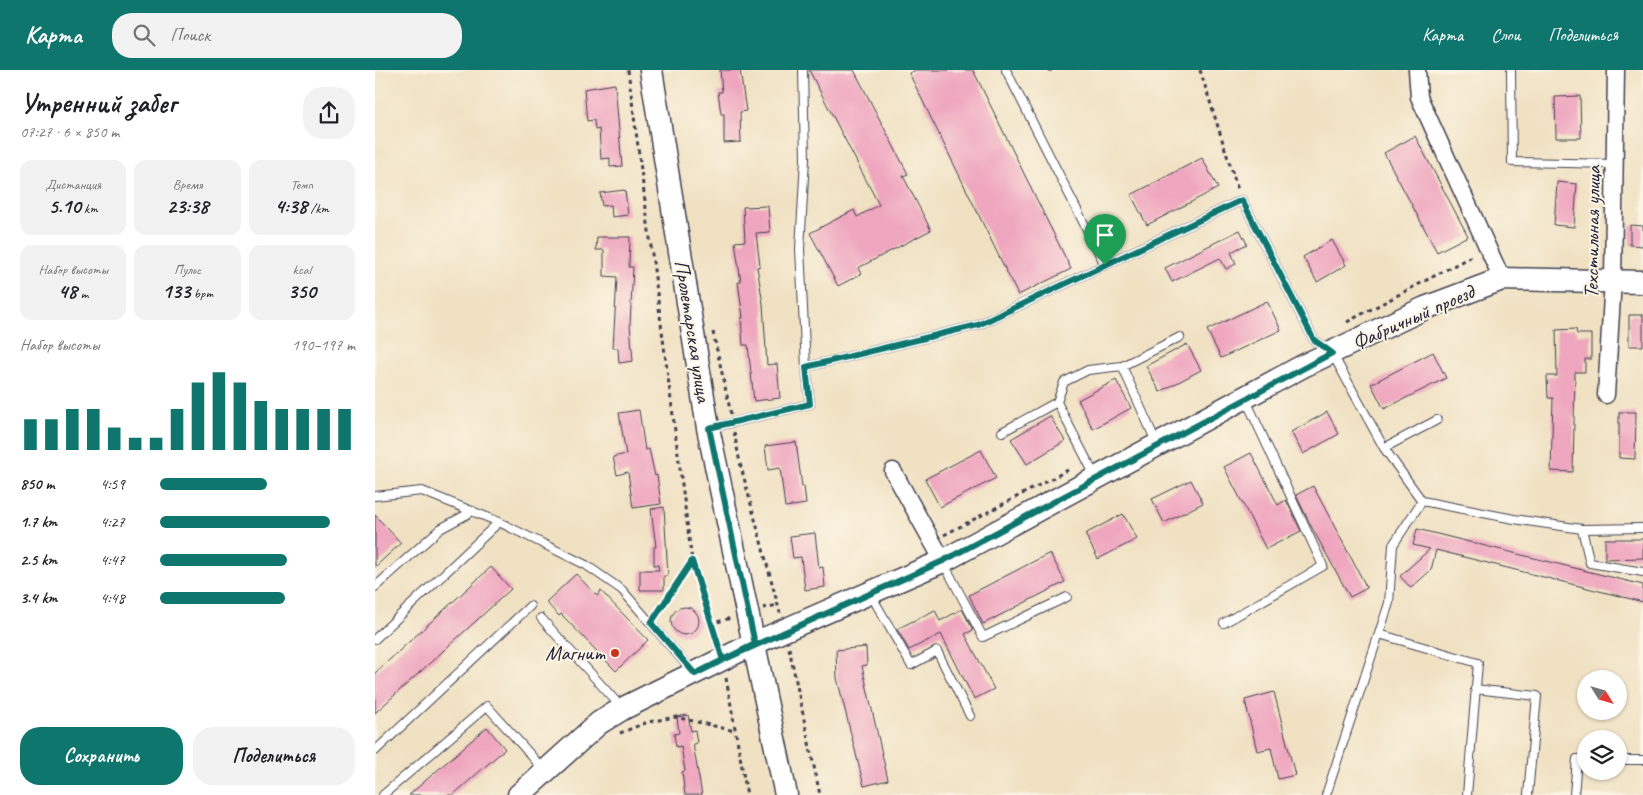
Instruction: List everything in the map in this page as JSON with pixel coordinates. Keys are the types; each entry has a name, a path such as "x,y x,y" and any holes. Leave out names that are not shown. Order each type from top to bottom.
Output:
{"street":[{"name":"Пролетарская улица","path":"651,70 709,428 786,795"},
{"path":"1417,70 1419,98 1502,279"},
{"name":"Техстильная улица","path":"1606,395 1613,280 1616,70"},
{"name":"Фабричный проезд","path":"519,795 599,723 622,709 755,644 943,561 1245,398 1425,308 1502,279 1643,282"},
{"path":"893,471 943,561"}],"lane":[{"path":"709,428 810,404 806,367 800,249 805,159 803,70"},
{"path":"1007,70 1105,265"},
{"path":"1511,70 1512,162 1615,164"},
{"path":"806,367 978,325 1242,200 1314,340 1332,353 1384,448 1422,501 1582,528 1643,528"},
{"path":"1002,432 1057,402 1064,382 1088,370 1122,366 1179,336"},
{"path":"1122,366 1158,445"},
{"path":"1224,623 1323,566 1245,398"},
{"path":"1057,402 1096,478"},
{"path":"1384,448 1437,420"},
{"path":"375,496 422,491 499,522 586,565 622,590 695,674"},
{"path":"1326,795 1389,603 1393,545 1422,501"},
{"path":"375,586 440,528 473,512"},
{"path":"375,639 499,522"},
{"path":"1582,528 1590,563 1643,572"},
{"path":"943,561 983,637 1067,597"},
{"path":"870,593 911,665 937,651 970,716"},
{"path":"375,751 530,606"},
{"path":"541,618 622,709"},
{"path":"1379,634 1477,663 1467,795"},
{"path":"1475,689 1537,696 1529,795"},
{"path":"383,795 487,706 545,772"},
{"path":"1574,795 1577,759"},
{"path":"1627,760 1643,760"}],"path":[{"path":"628,70 692,561 723,660 747,795"},
{"path":"1048,70 1053,70"},
{"path":"1200,70 1242,200"},
{"path":"651,623 692,561"},
{"path":"614,736 648,722 676,717 735,731"}],"building":[{"path":"720,70 740,70 746,111 740,112 741,142 724,143 724,114 721,114 718,92 722,92"},
{"path":"809,70 854,70 908,174 903,176 931,230 858,268 861,274 838,286 810,233 854,210 857,217 879,205"},
{"path":"916,70 973,70 1071,269 1018,295 909,73"},
{"path":"615,84 622,166 610,167 610,158 601,159 599,129 595,130 594,120 587,121 584,89"},
{"path":"1580,96 1581,138 1556,138 1555,97"},
{"path":"1415,136 1468,236 1437,252 1384,153"},
{"path":"1202,158 1218,188 1147,225 1131,195"},
{"path":"1557,182 1577,184 1574,227 1554,225"},
{"path":"625,190 628,215 612,217 611,205 602,206 600,193"},
{"path":"768,206 770,232 756,233 760,266 757,267 763,304 767,365 777,364 780,398 754,401 748,345 743,345 741,318 743,318 738,282 741,282 735,242 745,241 743,207"},
{"path":"1630,225 1643,226 1643,246 1630,245"},
{"path":"1240,230 1247,244 1231,252 1236,264 1226,269 1220,258 1172,282 1165,268"},
{"path":"597,237 630,237 629,267 633,267 630,325 633,361 619,363 618,348 613,348 617,277 604,276 604,250 596,250"},
{"path":"1332,240 1346,265 1317,282 1303,257"},
{"path":"1267,301 1281,330 1221,358 1207,330"},
{"path":"1629,315 1643,315 1643,346 1629,346"},
{"path":"1576,329 1577,334 1591,334 1591,359 1585,359 1585,372 1575,372 1573,472 1551,471 1553,398 1548,398 1547,376 1557,376 1556,330"},
{"path":"1187,344 1201,370 1160,392 1146,366"},
{"path":"1433,352 1446,378 1384,409 1371,384"},
{"path":"1116,380 1131,408 1093,429 1078,400"},
{"path":"639,410 645,450 649,449 655,476 657,475 661,504 633,508 628,472 617,475 613,457 626,454 619,413"},
{"path":"1327,412 1339,434 1303,454 1291,432"},
{"path":"1619,412 1636,412 1635,459 1619,458"},
{"path":"1050,416 1065,441 1027,464 1011,439"},
{"path":"796,442 806,504 785,507 780,468 768,470 765,446"},
{"path":"981,450 996,478 940,507 925,479"},
{"path":"1251,453 1278,505 1286,500 1301,531 1266,549 1224,467"},
{"path":"1191,480 1203,503 1164,523 1152,499"},
{"path":"1313,486 1367,588 1350,597 1296,495"},
{"path":"664,507 668,576 664,576 664,590 640,590 640,570 659,570 658,565 654,565 654,547 656,547 651,509"},
{"path":"1123,514 1137,539 1098,559 1085,534"},
{"path":"375,515 401,543 375,567"},
{"path":"1417,529 1643,585 1643,602 1436,550 1431,570 1411,588 1400,576 1430,549 1413,545"},
{"path":"815,533 819,568 823,567 825,587 805,590 801,557 793,558 790,536"},
{"path":"1605,539 1643,539 1643,558 1605,559"},
{"path":"1050,553 1065,582 983,624 969,595"},
{"path":"491,567 511,589 375,713 375,673"},
{"path":"576,574 597,596 601,591 648,640 616,671 561,614 559,616 546,602"},
{"path":"685,607 695,611 699,621 695,631 685,635 675,631 671,621 675,611"},
{"path":"962,609 973,630 965,634 994,689 974,699 941,634 909,650 897,629 935,610 940,621"},
{"path":"866,647 867,665 862,666 888,780 864,786 837,678 836,650"},
{"path":"1274,692 1295,775 1278,779 1271,748 1257,751 1245,700"},
{"path":"688,715 691,731 695,730 697,743 693,744 702,795 685,795 682,772 685,771 681,746 676,747 674,734 679,733 677,717"},
{"path":"487,727 505,749 453,795 409,795"}],"place":[{"name":"Магнит","path":"615,653"}],"route":[{"path":"1105,265 978,325 806,367 810,404 709,428 755,644 695,674 651,623 692,561 710,624 723,660 755,644 943,561 1303,366 1332,353 1314,340 1242,200 1105,265"}]}
